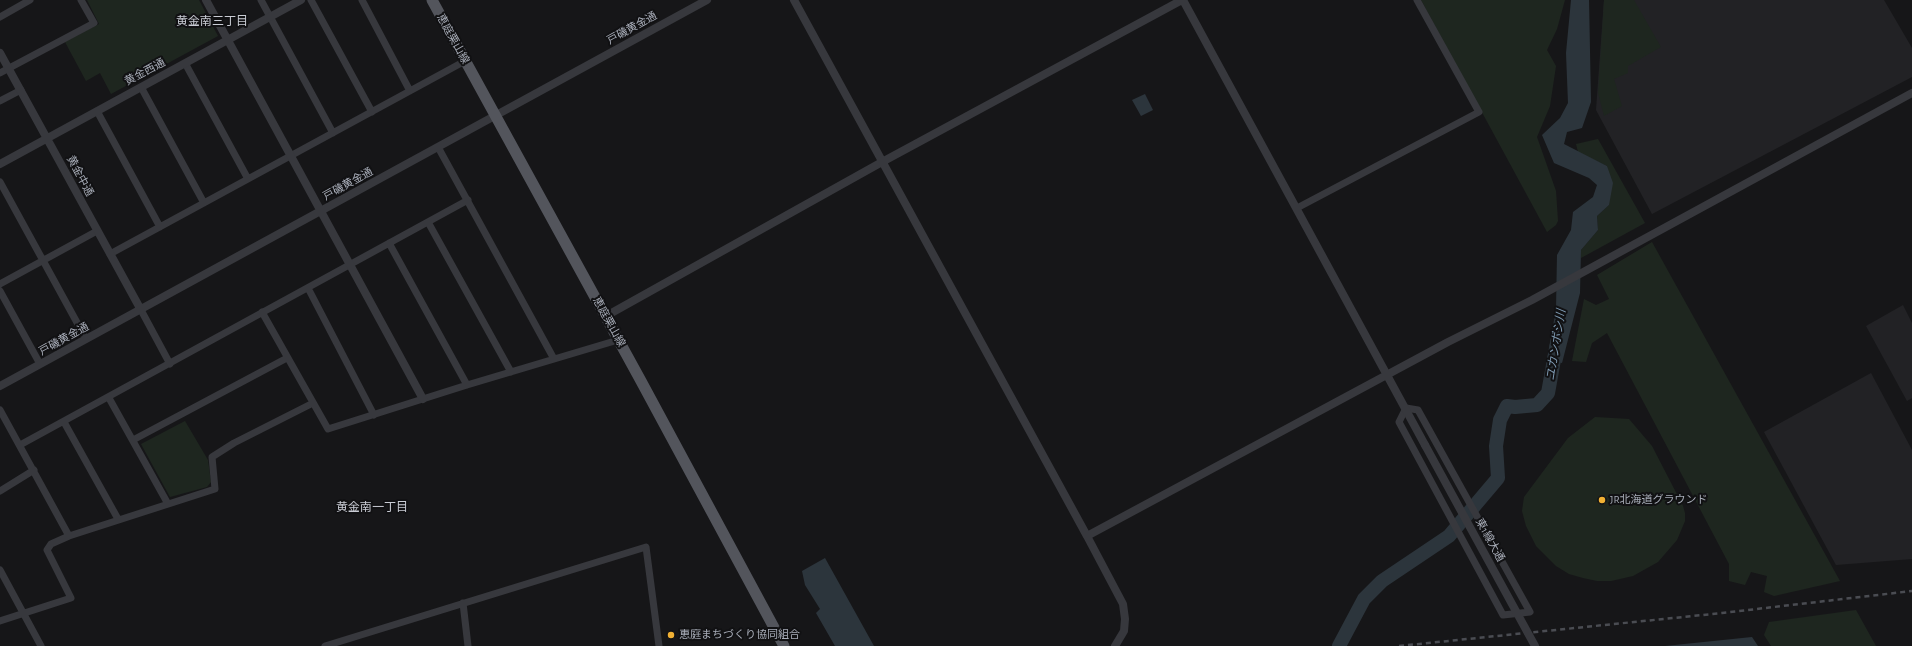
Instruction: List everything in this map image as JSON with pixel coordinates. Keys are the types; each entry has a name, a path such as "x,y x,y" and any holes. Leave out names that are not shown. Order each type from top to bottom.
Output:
{"main road":[{"name":"恵庭栗山線","path":"432,0 606,316 784,646"}],"street":[{"path":"0,17 30,0"},
{"path":"0,73 94,23 81,0"},
{"path":"206,0 423,399"},
{"path":"261,0 333,133"},
{"name":"黄金西通","path":"0,164 301,0"},
{"path":"311,0 372,112"},
{"path":"362,0 410,91"},
{"name":"戸磯黄金通","path":"0,386 707,0"},
{"path":"794,0 1123,604 1125,619 1124,631 1115,646"},
{"path":"606,316 882,162 1182,0"},
{"name":"東1線大通","path":"1182,0 1406,408 1534,646"},
{"path":"1297,208 1479,112 1417,0"},
{"name":"黄金中通","path":"0,53 141,310"},
{"path":"110,254 465,61"},
{"path":"185,63 248,179"},
{"path":"141,87 204,203"},
{"path":"0,101 21,90"},
{"path":"1087,536 1387,375 1554,288 1912,93"},
{"path":"96,111 160,227"},
{"path":"438,147 554,359"},
{"path":"0,182 86,339"},
{"path":"20,445 109,398 262,312 468,200"},
{"path":"428,222 511,372"},
{"path":"0,284 97,231"},
{"path":"389,243 467,385"},
{"path":"308,288 374,415"},
{"path":"0,291 40,364"},
{"path":"141,310 170,364"},
{"path":"262,312 328,429 467,385 618,340"},
{"path":"133,440 287,358"},
{"path":"109,398 168,504"},
{"path":"0,621 71,598 48,550 51,544 69,536 215,489 212,457 234,443 313,403"},
{"path":"1406,408 1418,410 1530,612 1502,615 1464,541 1399,422 1406,408"},
{"path":"0,410 69,536"},
{"path":"64,422 118,520"},
{"path":"0,491 34,470"},
{"path":"325,646 646,547 659,646"},
{"path":"0,570 41,646"},
{"path":"463,603 468,646"}],"shaded area":[{"path":"87,0 199,0 218,36 111,94 100,73 86,81 65,42 99,24"},
{"path":"1421,0 1565,0 1557,29 1547,50 1556,66 1550,106 1537,137 1556,191 1558,221 1556,225 1547,232"},
{"path":"1604,0 1884,0 1912,48 1912,77 1652,214 1596,110"},
{"path":"1604,0 1634,0 1661,47 1628,66 1628,73 1614,79 1622,106 1604,116 1598,93"},
{"path":"1598,139 1645,223 1581,258 1581,250 1598,230 1597,216 1609,205 1607,166 1578,152 1576,144"},
{"path":"1652,242 1840,581 1774,596 1764,592 1767,576 1751,572 1745,585 1729,581 1729,564 1607,333 1592,343 1586,362 1572,361 1584,299 1596,305 1609,299 1597,275"},
{"path":"1903,305 1912,323 1912,398 1907,401 1866,326"},
{"path":"1871,373 1912,450 1912,559 1836,565 1764,432"},
{"name":"JR北海道グラウンド","path":"1595,417 1629,419 1652,446 1683,506 1685,513 1685,521 1677,540 1658,562 1633,576 1611,581 1597,581 1583,578 1569,574 1556,566 1536,546 1526,526 1522,511 1524,497 1568,438"},
{"path":"185,421 208,460 211,482 207,487 170,497 141,444"},
{"path":"1856,610 1876,646 1771,646 1764,635 1769,622"}],"water":[{"path":"1571,0 1589,0 1591,102 1582,128 1567,132 1564,144 1607,166 1613,183 1609,205 1597,216 1598,230 1581,250 1580,293 1562,363 1547,360 1556,309 1557,255 1571,230 1573,212 1593,197 1597,185 1589,178 1554,163 1542,135 1560,118 1568,103 1566,53"},
{"path":"1145,94 1153,110 1141,116 1132,100"},
{"path":"825,558 874,646 835,646 816,613 820,609 805,585 802,571"},
{"path":"1752,637 1758,646 1665,646"}],"waterway":[{"name":"ユカンボシ川","path":"1339,646 1364,599 1382,581 1449,536 1498,478 1496,446 1500,420 1507,406 1515,407 1537,405 1548,393 1557,343"}],"railway":[{"path":"1399,646 1722,613 1912,591"}],"place":[{"name":"JR北海道グラウンド","path":"1602,500"},
{"name":"恵庭まちづくり協同組合","path":"671,635"}],"district":[{"name":"黄金南三丁目","path":"212,21"},
{"name":"黄金南一丁目","path":"372,507"}]}
